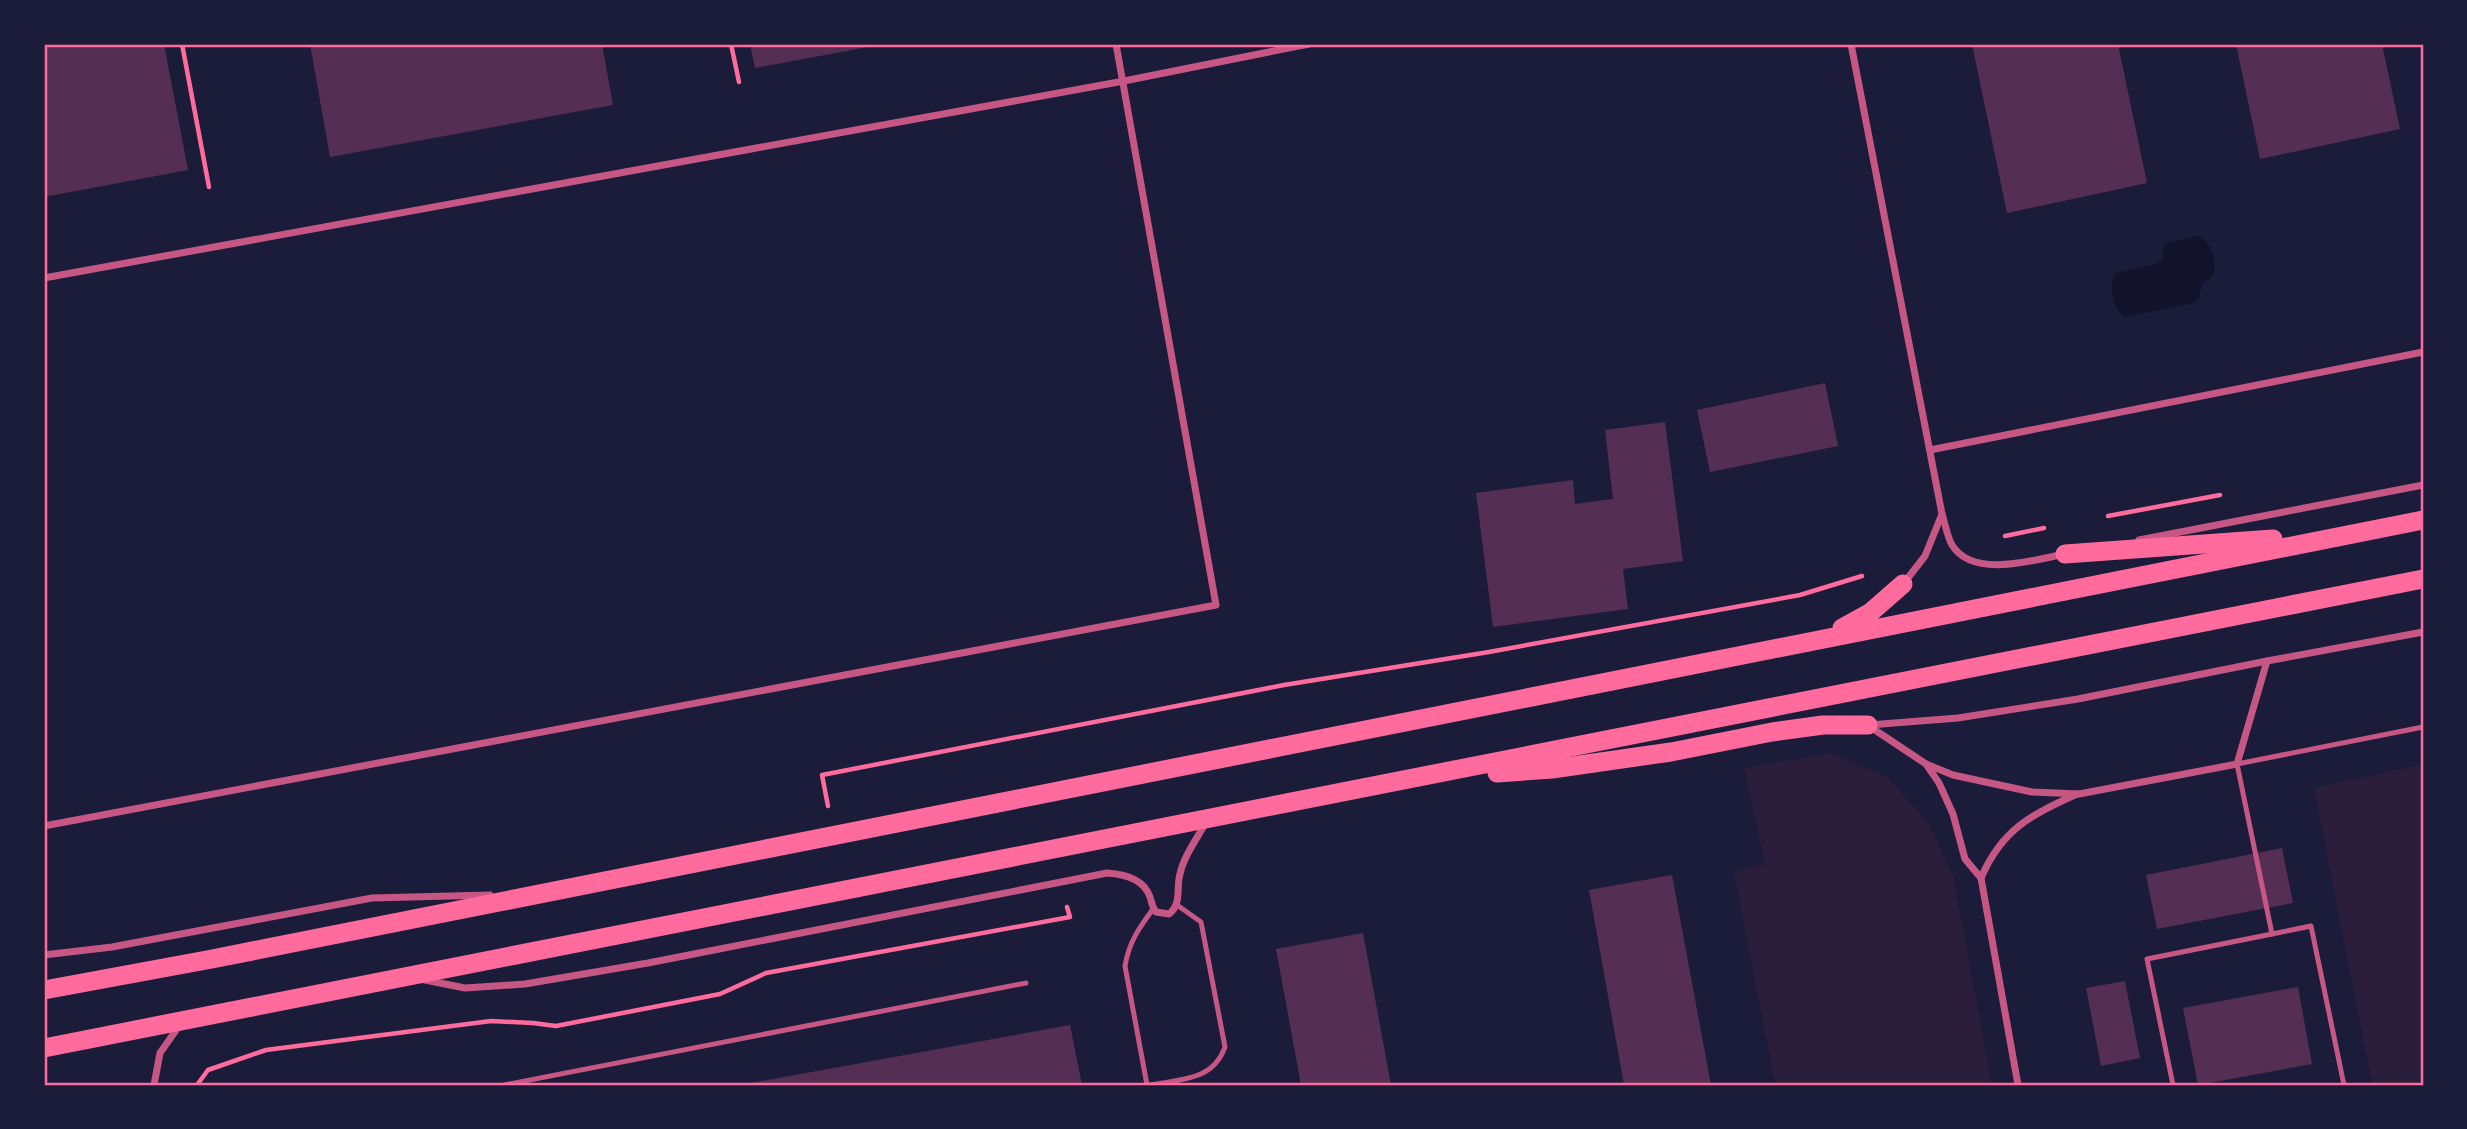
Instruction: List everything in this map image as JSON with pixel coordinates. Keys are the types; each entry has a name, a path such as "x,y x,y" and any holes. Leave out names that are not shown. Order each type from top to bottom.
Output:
{"highway":[{"path":"44,990 2423,520"},
{"path":"2065,554 2361,532"},
{"path":"44,1048 2423,579"},
{"path":"1823,638 1871,612 1903,584"},
{"path":"1412,779 1552,769 1671,752 1772,732 1823,725 1868,725"}],"street":[{"path":"44,826 1216,605 1116,44"},
{"path":"44,278 1124,81 1310,44"},
{"path":"1851,44 1942,514 1953,545 1968,561 1985,565 2025,562 2423,485"},
{"path":"1930,450 2423,352"},
{"path":"1903,584 1925,555 1942,514"},
{"path":"1868,725 1958,718 2025,708 2423,632"},
{"path":"1981,877 1990,855 2004,837 2039,811 2079,794 2237,765 2267,662"},
{"path":"1868,725 1926,764 1953,775 2032,792 2079,794"},
{"path":"1926,764 1939,783 1953,814 1965,859 1981,877 2018,1085"},
{"path":"410,977 465,988 525,984 648,963 1107,873 1119,874 1146,888 1153,909 1164,915 1172,912 1177,905 1179,877 1184,862 1208,820"},
{"path":"44,955 112,947 372,898 537,894"},
{"path":"154,1085 160,1053 181,1022"}],"lane":[{"path":"2272,934 2237,765 2423,727"},
{"path":"1153,909 1128,948 1125,966 1149,1085 1203,1074 1221,1059 1225,1047 1201,922 1177,905"},
{"path":"2173,1085 2147,959 2311,926 2344,1085"},
{"path":"505,1085 1026,984"}],"path":[{"path":"183,44 209,187"},
{"path":"731,44 739,82"},
{"path":"2101,517 2222,494"},
{"path":"1953,545 2047,528"},
{"path":"822,775 1284,685 1489,652 1800,595 1863,575"},
{"path":"197,1085 208,1070 266,1050 491,1021 556,1026 720,994 766,974 1070,917 1066,906"}],"shaded area":[{"path":"2198,236 2209,245 2214,266 2210,278 2202,283 2199,298 2194,303 2124,317 2113,296 2112,284 2116,273 2156,264 2162,260 2164,247 2168,243"},
{"path":"1831,753 1887,777 1927,821 1953,874 1992,1085 1775,1085 1734,872 1765,864 1744,768"},
{"path":"2423,764 2423,1085 2372,1085 2314,788"}],"building":[{"path":"44,44 164,44 188,170 44,197"},
{"path":"310,44 602,44 613,105 330,157"},
{"path":"750,44 879,44 879,45 755,68"},
{"path":"1972,44 2118,44 2147,183 2007,213"},
{"path":"2236,44 2382,44 2400,129 2260,159"},
{"path":"1825,383 1838,446 1710,472 1697,410"},
{"path":"1665,422 1683,561 1623,569 1628,609 1493,627 1476,493 1573,480 1575,504 1613,499 1605,430"},
{"path":"2282,848 2293,903 2157,929 2146,875"},
{"path":"1672,875 1711,1085 1624,1085 1589,890"},
{"path":"1363,933 1391,1085 1301,1085 1276,949"},
{"path":"2125,981 2140,1058 2101,1066 2086,988"},
{"path":"2298,987 2312,1064 2198,1085 2183,1008"},
{"path":"1070,1025 1082,1085 745,1085 745,1084"}]}
